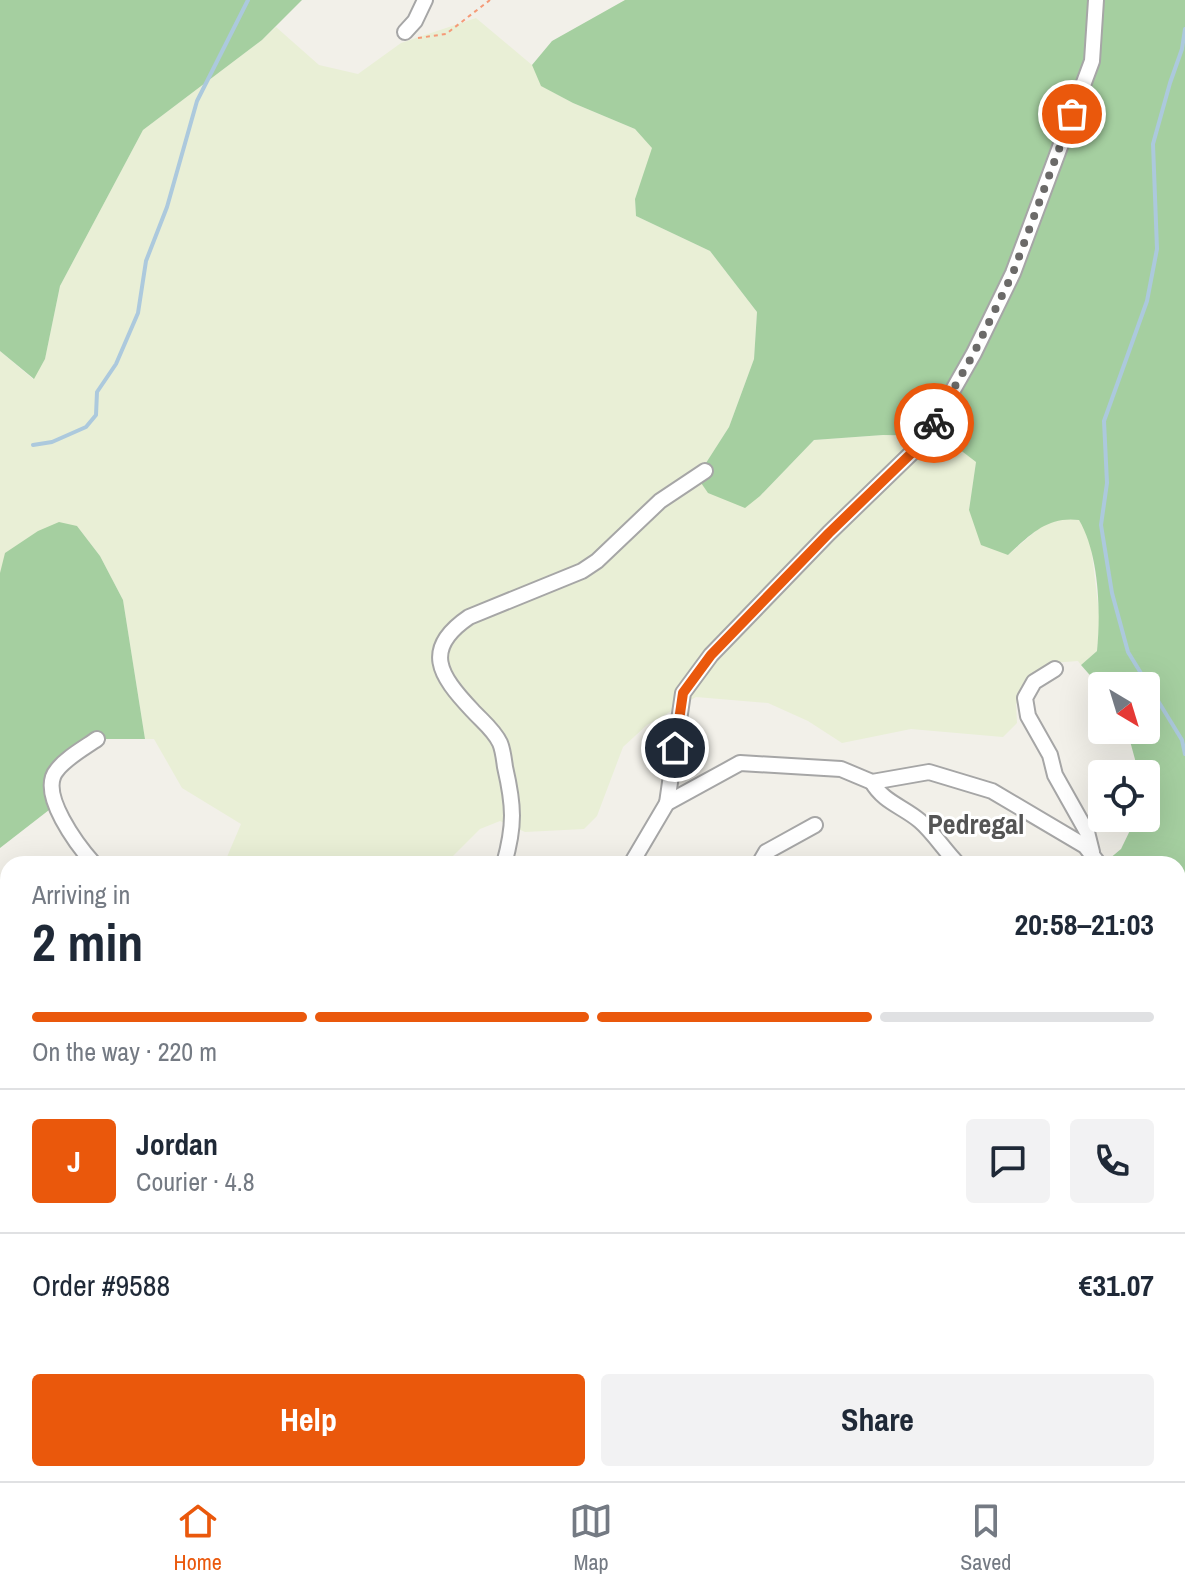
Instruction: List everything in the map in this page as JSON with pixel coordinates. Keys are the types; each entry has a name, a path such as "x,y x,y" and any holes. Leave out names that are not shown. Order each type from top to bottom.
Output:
{"street":[{"path":"405,32 415,21 425,0"},
{"path":"636,856 667,803 683,693 711,655 829,533 924,441 974,353 1013,273 1092,61 1096,0"},
{"path":"506,856 514,820 514,804 500,743 447,680 438,654 444,639 469,617 582,571 597,561 660,501 705,471"},
{"path":"1055,669 1043,675 1025,698 1028,716 1050,755 1055,775 1087,832 1095,856"},
{"path":"88,856 65,828 52,782 55,771 97,739"},
{"path":"667,803 740,763 841,769 872,782 929,772 992,791 1085,846 1093,856"},
{"path":"872,782 879,794 922,822 951,856"},
{"path":"764,856 815,825"}],"path":[{"path":"405,32 410,38 446,34 490,0"}],"green space":[{"path":"0,0 302,0 262,40 143,130 60,286 45,359 34,379 0,351"},
{"path":"625,0 1185,0 1185,856 1113,856 1121,849 1129,832 1160,832 1160,760 1135,760 1131,744 1160,744 1160,672 1088,673 1081,665 1097,651 1099,618 1095,566 1079,520 1048,524 1008,555 981,545 969,510 976,462 942,436 883,435 814,440 745,508 708,493 697,477 729,427 754,359 757,312 710,251 636,216 635,199 652,148 635,129 541,86 532,65 552,41"},
{"path":"476,18 532,65 542,86 573,103 635,129 653,148 635,199 636,216 710,251 757,312 754,359 729,427 697,477 760,496 814,440 883,435 943,436 976,462 969,510 1008,555 1044,524 1066,518 1079,520 1090,538 1100,621 1097,651 1081,665 1078,661 1051,663 1016,704 1017,723 1003,737 911,729 842,743 808,721 768,703 696,697 647,725 623,747 597,816 584,829 525,832 500,821 480,829 453,856 227,856 241,824 182,788 154,739 145,739 123,600 100,556 77,526 0,573 0,351 33,379 45,359 60,286 143,130 276,27 319,65 358,74 401,43"},
{"path":"59,522 77,526 100,556 123,600 145,739 90,739 47,773 58,803 0,848 0,573 5,553 38,531"}],"waterway":[{"path":"33,445 52,442 86,427 96,415 97,392 116,364 138,313 146,261 167,207 197,101 248,0"},
{"path":"1185,29 1182,49 1153,144 1157,249 1147,301 1104,421 1107,483 1101,525 1112,593 1128,652 1182,740 1185,754"}],"way so far":[{"path":"934,423 974,353 1013,273 1072,114"}],"district":[{"name":"Pedregal","path":"976,824"}],"route":[{"path":"675,748 683,693 711,655 829,533 924,441 934,423"}]}
